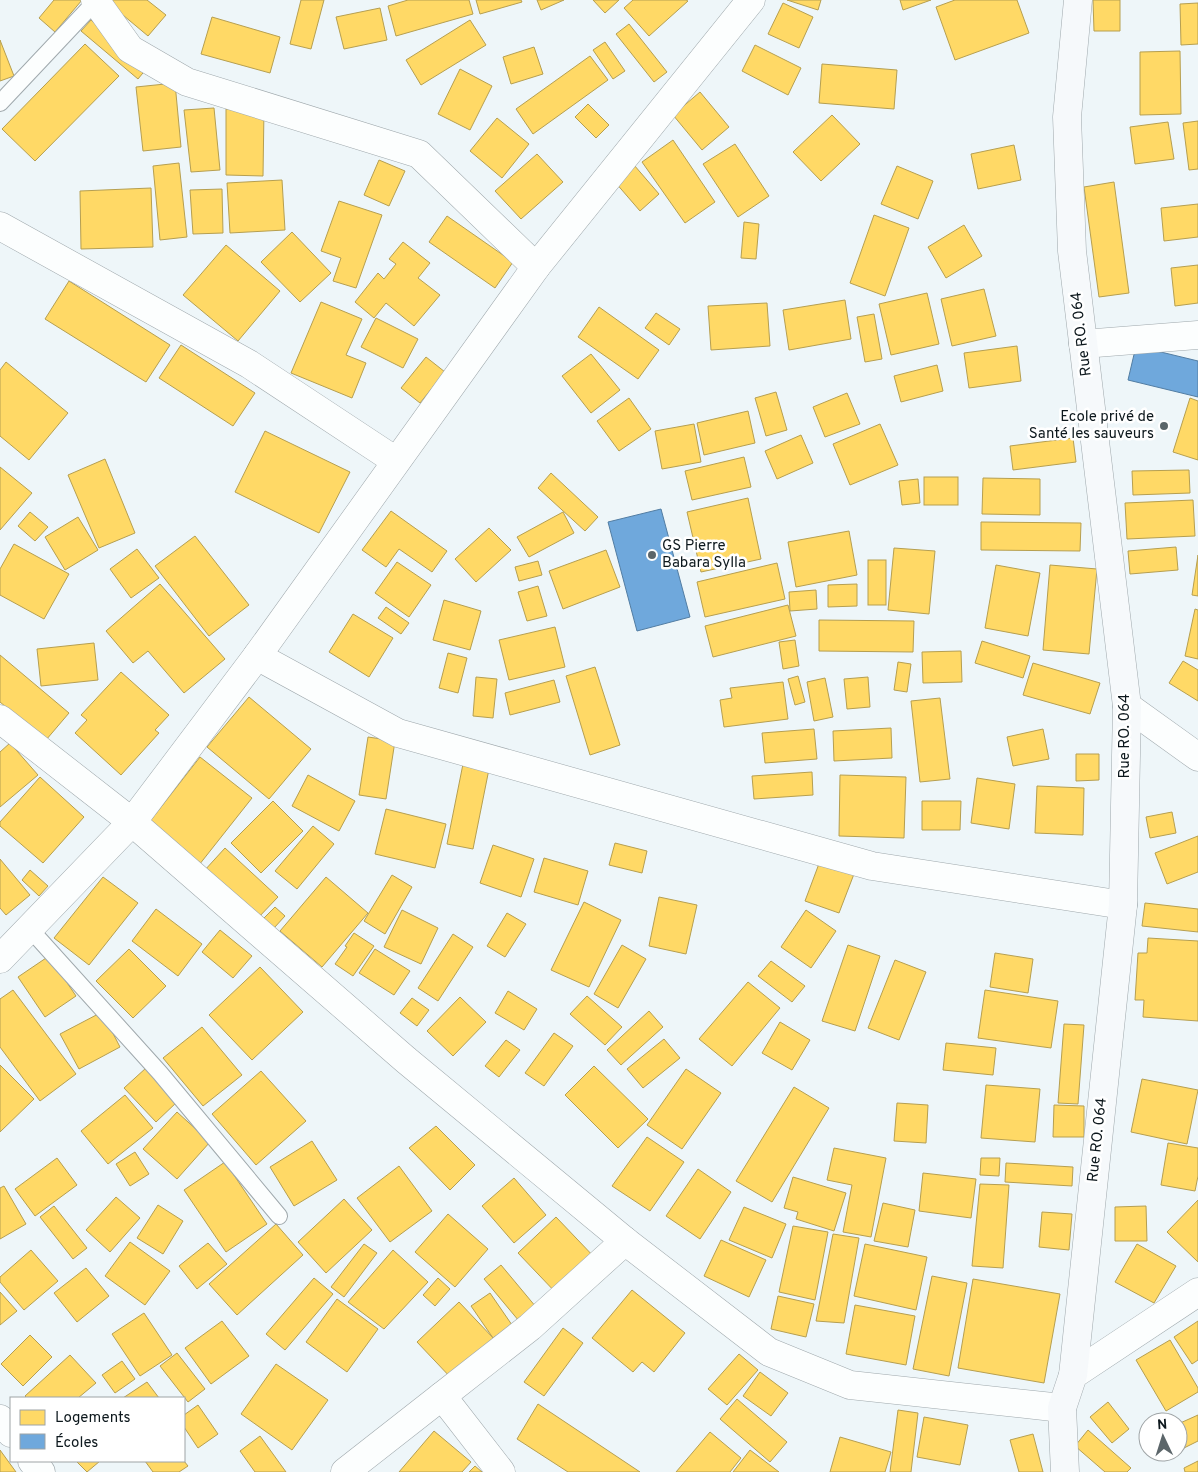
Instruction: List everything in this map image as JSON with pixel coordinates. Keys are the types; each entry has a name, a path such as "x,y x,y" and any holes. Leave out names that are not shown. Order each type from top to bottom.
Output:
{"street":[{"path":"0,960 132,822 257,656 536,267 751,0"},
{"name":"Rue RO. 064","path":"1065,1472 1062,1408 1073,1375 1123,905 1127,706 1072,250 1067,116 1078,0"},
{"path":"96,1 130,49 187,82 419,154 536,267"},
{"path":"0,226 249,364 396,462"},
{"path":"1083,344 1198,334"},
{"path":"257,656 398,733 872,866 1123,905"},
{"path":"1127,706 1198,758"},
{"path":"0,718 132,822 406,1060 625,1240 769,1352 850,1385 1062,1408"},
{"path":"345,1472 530,1327 625,1240"},
{"path":"1073,1375 1198,1292"},
{"path":"442,1396 501,1472"},
{"path":"0,1419 10,1432"},
{"path":"33,1462 41,1472"}],"lane":[{"path":"0,103 96,1"},
{"path":"30,929 160,1073 279,1216"}],"building: Logements":[{"path":"54,0 82,0 55,32 39,18"},
{"path":"105,0 147,0 166,15 148,36"},
{"path":"301,0 324,0 311,49 290,44"},
{"path":"408,0 469,0 473,14 396,36 388,6"},
{"path":"476,0 521,0 522,2 480,14"},
{"path":"537,0 564,0 541,10"},
{"path":"593,0 619,0 605,13"},
{"path":"633,0 688,1 649,36 624,8"},
{"path":"787,0 821,0 818,10"},
{"path":"900,0 931,0 903,10"},
{"path":"955,0 1017,0 1029,33 955,60 936,7"},
{"path":"1093,0 1120,0 1120,31 1094,31"},
{"path":"783,3 813,17 799,48 768,34"},
{"path":"1198,3 1198,44 1181,45 1180,4"},
{"path":"380,8 387,40 344,49 336,17"},
{"path":"212,17 280,37 270,73 201,54"},
{"path":"91,20 147,68 138,79 81,31"},
{"path":"470,20 486,45 421,85 406,60"},
{"path":"629,24 667,72 654,82 616,34"},
{"path":"0,40 14,76 0,81"},
{"path":"605,42 625,71 613,79 593,50"},
{"path":"85,44 119,76 35,161 2,129"},
{"path":"755,45 801,68 788,95 742,71"},
{"path":"534,47 543,74 511,84 503,57"},
{"path":"1180,51 1181,114 1140,115 1140,52"},
{"path":"590,56 608,80 533,134 516,109"},
{"path":"822,64 897,70 894,109 819,103"},
{"path":"460,69 492,86 470,130 438,114"},
{"path":"175,83 181,147 143,151 136,87"},
{"path":"700,92 729,127 702,150 673,115"},
{"path":"588,104 609,125 596,138 575,117"},
{"path":"214,108 220,170 191,172 184,110"},
{"path":"226,109 264,109 263,176 226,175"},
{"path":"832,115 860,144 821,181 793,152"},
{"path":"497,118 529,144 502,178 470,151"},
{"path":"1198,121 1198,169 1189,170 1183,123"},
{"path":"1168,122 1174,159 1135,164 1130,127"},
{"path":"673,140 715,202 685,223 642,162"},
{"path":"735,144 769,196 738,217 703,164"},
{"path":"1014,145 1021,180 978,189 971,154"},
{"path":"537,154 563,182 521,219 495,191"},
{"path":"379,160 405,171 389,206 364,195"},
{"path":"179,163 187,237 160,240 153,166"},
{"path":"634,165 659,194 640,211 615,182"},
{"path":"897,166 933,181 918,219 881,204"},
{"path":"282,180 285,230 230,233 227,183"},
{"path":"1114,182 1129,293 1099,297 1084,187"},
{"path":"151,188 153,247 81,249 80,191"},
{"path":"222,189 223,233 193,234 190,190"},
{"path":"339,201 382,215 356,288 333,281 341,258 321,251"},
{"path":"1198,204 1198,237 1164,241 1161,208"},
{"path":"874,215 909,228 885,296 850,283"},
{"path":"447,216 513,262 495,288 429,242"},
{"path":"744,222 759,224 756,259 741,258"},
{"path":"964,225 982,256 946,278 928,247"},
{"path":"292,232 331,273 300,302 261,262"},
{"path":"403,242 430,263 418,278 440,295 414,326 386,303 374,318 355,302 378,273 384,279 396,264 389,259"},
{"path":"226,245 280,291 238,341 183,295"},
{"path":"1198,265 1198,303 1175,306 1171,268"},
{"path":"69,281 170,345 146,382 45,319"},
{"path":"984,289 996,336 952,346 941,299"},
{"path":"927,293 939,344 891,355 879,304"},
{"path":"845,300 851,339 789,350 783,310"},
{"path":"321,302 362,319 346,355 366,363 352,398 291,373"},
{"path":"767,303 770,346 711,350 708,306"},
{"path":"599,307 659,350 638,379 578,337"},
{"path":"656,313 680,329 669,345 645,328"},
{"path":"874,314 882,359 865,362 857,317"},
{"path":"376,318 418,339 403,368 361,347"},
{"path":"181,345 255,393 233,426 159,378"},
{"path":"1017,346 1021,381 969,388 964,353"},
{"path":"591,354 620,390 591,413 562,376"},
{"path":"426,357 445,372 420,403 401,388"},
{"path":"6,362 68,413 29,460 0,436 0,370"},
{"path":"937,365 943,391 901,402 894,376"},
{"path":"776,392 787,430 766,436 755,398"},
{"path":"847,393 860,424 825,437 813,407"},
{"path":"629,398 651,429 619,451 597,421"},
{"path":"1190,398 1198,401 1198,460 1173,452"},
{"path":"748,411 755,443 704,455 697,423"},
{"path":"694,424 701,462 662,469 655,431"},
{"path":"880,424 898,465 850,485 833,444"},
{"path":"265,431 350,472 319,533 235,492"},
{"path":"801,435 813,463 777,479 765,451"},
{"path":"1073,438 1076,462 1013,470 1010,446"},
{"path":"744,457 751,487 692,500 685,471"},
{"path":"105,459 135,533 99,548 68,475"},
{"path":"0,467 32,493 0,530"},
{"path":"1189,470 1190,493 1133,495 1132,471"},
{"path":"551,473 598,517 585,531 538,488"},
{"path":"924,477 958,477 958,505 924,505"},
{"path":"983,478 1040,479 1040,515 982,514"},
{"path":"918,479 920,503 902,505 899,481"},
{"path":"748,498 761,559 701,572 687,512"},
{"path":"1193,500 1195,536 1127,539 1125,503"},
{"path":"391,511 447,551 432,572 399,549 386,567 362,550"},
{"path":"30,512 48,527 35,541 18,526"},
{"path":"563,512 574,533 529,557 517,537"},
{"path":"78,517 98,550 65,570 45,537"},
{"path":"981,522 1081,523 1080,551 981,550"},
{"path":"489,528 511,550 476,582 455,559"},
{"path":"849,531 857,575 796,587 788,542"},
{"path":"195,536 249,605 209,636 155,566"},
{"path":"14,544 69,574 44,619 0,595 0,569"},
{"path":"1176,547 1178,570 1130,574 1128,551"},
{"path":"894,548 935,551 929,614 888,610"},
{"path":"137,549 159,578 131,598 110,569"},
{"path":"606,550 620,587 563,609 549,571"},
{"path":"1198,555 1198,596 1192,595"},
{"path":"868,560 886,560 886,605 868,605"},
{"path":"538,561 542,575 519,581 515,567"},
{"path":"397,562 431,585 409,617 375,593"},
{"path":"777,563 785,599 705,617 697,582"},
{"path":"996,565 1040,573 1028,636 985,628"},
{"path":"1050,565 1097,569 1089,654 1043,650"},
{"path":"160,584 225,659 184,693 148,651 133,663 106,631"},
{"path":"857,584 857,606 828,607 828,585"},
{"path":"538,586 547,616 527,621 518,592"},
{"path":"816,590 817,609 790,611 789,592"},
{"path":"444,600 481,611 470,650 433,640"},
{"path":"788,605 796,636 713,657 705,626"},
{"path":"386,607 409,623 401,634 378,618"},
{"path":"1195,609 1198,610 1198,659 1185,656"},
{"path":"353,614 393,638 369,677 329,652"},
{"path":"819,620 914,621 913,652 819,651"},
{"path":"555,627 565,667 509,680 499,640"},
{"path":"795,640 799,666 783,669 779,642"},
{"path":"982,641 1030,656 1023,678 975,663"},
{"path":"94,643 98,680 41,686 37,649"},
{"path":"961,651 962,682 923,683 922,652"},
{"path":"448,653 467,658 458,693 439,688"},
{"path":"0,655 69,713 46,740 0,702"},
{"path":"1183,661 1198,670 1198,701 1169,683"},
{"path":"898,662 911,664 907,692 894,690"},
{"path":"1033,663 1100,683 1090,714 1023,695"},
{"path":"595,667 620,745 590,755 566,676"},
{"path":"121,672 169,715 155,730 159,733 121,775 75,733 87,720 81,715"},
{"path":"798,676 805,702 795,705 788,679"},
{"path":"476,677 497,679 493,718 473,716"},
{"path":"868,677 870,707 847,709 844,679"},
{"path":"825,678 833,717 814,721 807,682"},
{"path":"554,680 560,702 510,715 505,693"},
{"path":"783,682 788,719 724,727 720,700 732,698 730,688"},
{"path":"249,697 311,749 269,799 207,747"},
{"path":"940,698 950,779 920,782 911,701"},
{"path":"891,728 892,758 834,761 833,731"},
{"path":"814,729 817,759 765,763 762,733"},
{"path":"1043,729 1049,759 1013,766 1007,737"},
{"path":"368,737 395,741 386,799 359,795"},
{"path":"10,743 38,775 0,807 0,752"},
{"path":"1076,754 1099,754 1099,780 1076,781"},
{"path":"200,757 252,798 199,865 147,825"},
{"path":"464,759 490,764 473,849 447,844"},
{"path":"812,772 813,795 754,799 752,776"},
{"path":"308,775 355,801 339,831 292,806"},
{"path":"840,775 906,777 904,838 839,836"},
{"path":"40,777 84,817 43,863 0,826 0,822"},
{"path":"977,778 1015,784 1009,829 971,823"},
{"path":"1037,786 1084,788 1083,835 1035,833"},
{"path":"273,801 303,831 261,873 231,843"},
{"path":"922,801 961,801 960,830 922,830"},
{"path":"386,809 446,824 435,868 375,854"},
{"path":"1172,812 1176,833 1150,838 1146,817"},
{"path":"313,826 334,844 297,889 275,871"},
{"path":"1198,836 1198,872 1167,884 1155,853"},
{"path":"615,843 647,851 642,873 609,865"},
{"path":"493,845 534,859 521,897 480,883"},
{"path":"225,848 278,897 256,920 204,871"},
{"path":"544,858 588,871 578,905 534,892"},
{"path":"0,859 30,895 6,915 0,908"},
{"path":"820,861 854,874 839,913 805,901"},
{"path":"30,870 48,886 39,896 22,880"},
{"path":"392,875 412,887 385,934 364,921"},
{"path":"103,877 138,903 89,965 54,938"},
{"path":"326,877 368,913 322,967 280,931"},
{"path":"659,897 697,905 686,954 649,946"},
{"path":"584,902 621,920 589,987 551,970"},
{"path":"1145,903 1198,909 1198,932 1142,926"},
{"path":"275,907 285,916 274,928 263,919"},
{"path":"156,909 202,944 178,976 132,941"},
{"path":"402,910 438,928 421,964 384,947"},
{"path":"806,910 836,931 811,968 781,947"},
{"path":"507,913 526,924 505,957 487,946"},
{"path":"220,930 252,956 233,978 202,952"},
{"path":"354,933 374,946 353,976 335,964"},
{"path":"453,934 473,947 438,1001 418,988"},
{"path":"1148,938 1198,941 1198,1021 1143,1017 1144,1000 1135,1000 1138,953 1147,953"},
{"path":"622,945 646,959 618,1008 594,994"},
{"path":"848,945 880,956 855,1031 822,1021"},
{"path":"129,949 166,986 133,1018 96,981"},
{"path":"375,949 410,971 394,995 359,973"},
{"path":"995,953 1033,959 1028,993 990,987"},
{"path":"49,956 76,996 45,1017 18,977"},
{"path":"895,960 926,972 899,1040 868,1028"},
{"path":"771,961 805,986 792,1002 758,976"},
{"path":"260,967 303,1012 252,1060 209,1015"},
{"path":"748,982 780,1008 732,1066 699,1039"},
{"path":"13,990 76,1074 40,1101 0,1047 0,999"},
{"path":"985,990 1058,1001 1051,1048 978,1038"},
{"path":"508,991 537,1009 524,1030 495,1013"},
{"path":"587,996 622,1027 605,1045 570,1014"},
{"path":"460,997 486,1022 453,1056 427,1031"},
{"path":"412,998 429,1010 417,1026 400,1013"},
{"path":"649,1011 663,1027 621,1065 607,1050"},
{"path":"102,1012 120,1047 79,1069 60,1034"},
{"path":"780,1022 810,1040 792,1070 762,1053"},
{"path":"1064,1024 1084,1025 1078,1104 1058,1103"},
{"path":"202,1027 242,1075 203,1106 163,1058"},
{"path":"554,1033 573,1046 544,1086 525,1073"},
{"path":"664,1039 680,1058 643,1088 627,1069"},
{"path":"506,1040 520,1050 499,1077 485,1066"},
{"path":"946,1043 996,1048 993,1075 943,1070"},
{"path":"0,1065 34,1099 0,1132"},
{"path":"594,1066 648,1119 618,1148 565,1095"},
{"path":"146,1068 178,1101 156,1122 124,1088"},
{"path":"686,1069 721,1093 682,1149 647,1125"},
{"path":"261,1071 306,1121 256,1165 212,1114"},
{"path":"1142,1079 1198,1090 1187,1144 1131,1132"},
{"path":"986,1085 1040,1089 1035,1142 981,1138"},
{"path":"794,1087 829,1108 772,1202 736,1181"},
{"path":"125,1095 153,1128 108,1164 81,1131"},
{"path":"897,1103 928,1105 926,1143 894,1141"},
{"path":"1054,1105 1084,1106 1084,1137 1053,1137"},
{"path":"177,1112 210,1142 177,1179 143,1149"},
{"path":"436,1126 475,1165 450,1190 409,1148"},
{"path":"647,1137 684,1162 650,1211 612,1186"},
{"path":"312,1141 337,1180 294,1206 270,1167"},
{"path":"1168,1143 1198,1148 1198,1176 1195,1191 1161,1185"},
{"path":"834,1148 886,1158 871,1237 843,1232 852,1185 827,1180"},
{"path":"135,1152 149,1174 130,1186 116,1164"},
{"path":"57,1158 77,1185 35,1216 15,1189"},
{"path":"981,1158 1000,1158 999,1176 980,1175"},
{"path":"225,1162 267,1224 226,1252 184,1190"},
{"path":"1006,1163 1073,1167 1072,1186 1005,1182"},
{"path":"399,1166 432,1211 390,1242 357,1198"},
{"path":"698,1169 731,1192 700,1239 666,1216"},
{"path":"923,1173 976,1179 971,1218 919,1211"},
{"path":"793,1177 846,1193 834,1231 796,1219 798,1212 784,1208"},
{"path":"514,1178 546,1215 514,1243 482,1206"},
{"path":"980,1184 1009,1185 1003,1268 972,1266"},
{"path":"4,1186 26,1224 0,1239 0,1188"},
{"path":"116,1197 140,1218 110,1252 86,1230"},
{"path":"344,1199 372,1230 326,1273 298,1242"},
{"path":"1198,1200 1198,1262 1167,1232"},
{"path":"883,1203 915,1210 908,1247 874,1241"},
{"path":"158,1205 183,1221 163,1254 137,1238"},
{"path":"54,1206 87,1248 73,1259 40,1217"},
{"path":"1146,1206 1147,1241 1115,1241 1115,1207"},
{"path":"744,1207 786,1224 772,1258 729,1240"},
{"path":"1042,1212 1072,1214 1069,1250 1039,1247"},
{"path":"448,1214 488,1249 455,1287 415,1252"},
{"path":"556,1217 597,1260 559,1296 518,1253"},
{"path":"276,1224 303,1255 237,1315 209,1284"},
{"path":"793,1226 828,1232 815,1300 779,1292"},
{"path":"833,1234 859,1238 844,1323 816,1321"},
{"path":"721,1240 766,1260 749,1297 704,1276"},
{"path":"130,1242 170,1271 145,1305 105,1276"},
{"path":"208,1243 227,1264 197,1289 179,1266"},
{"path":"364,1244 377,1253 344,1297 331,1287"},
{"path":"865,1244 927,1257 916,1310 854,1296"},
{"path":"1137,1244 1176,1266 1154,1303 1115,1282"},
{"path":"31,1250 58,1281 24,1310 0,1282 0,1277"},
{"path":"393,1250 428,1282 384,1329 348,1302"},
{"path":"501,1265 541,1313 524,1327 484,1279"},
{"path":"86,1268 109,1296 77,1322 54,1293"},
{"path":"932,1276 967,1283 949,1376 913,1369"},
{"path":"314,1278 333,1294 285,1350 266,1334"},
{"path":"438,1278 450,1289 435,1306 423,1295"},
{"path":"973,1279 1060,1294 1044,1383 958,1368"},
{"path":"632,1290 685,1333 654,1372 642,1362 633,1372 592,1338"},
{"path":"0,1292 17,1311 0,1325"},
{"path":"490,1293 512,1325 493,1338 471,1306"},
{"path":"778,1296 814,1304 806,1337 771,1329"},
{"path":"337,1299 378,1329 347,1372 306,1342"},
{"path":"459,1302 495,1340 453,1380 417,1342"},
{"path":"855,1305 915,1316 906,1365 846,1354"},
{"path":"144,1313 172,1355 140,1376 112,1334"},
{"path":"222,1321 249,1356 211,1384 185,1348"},
{"path":"1198,1321 1198,1360 1192,1364 1174,1337"},
{"path":"563,1328 583,1343 544,1396 524,1382"},
{"path":"30,1335 52,1357 23,1386 1,1364"},
{"path":"1170,1340 1198,1388 1198,1392 1166,1411 1136,1360"},
{"path":"177,1353 205,1389 188,1402 160,1366"},
{"path":"739,1354 758,1370 727,1405 708,1389"},
{"path":"70,1355 96,1383 79,1397 25,1396"},
{"path":"122,1361 135,1379 115,1393 102,1375"},
{"path":"276,1364 328,1400 292,1450 241,1414"},
{"path":"760,1372 788,1393 771,1416 743,1396"},
{"path":"147,1382 158,1397 124,1397"},
{"path":"737,1399 787,1442 770,1462 720,1419"},
{"path":"1108,1402 1129,1429 1112,1443 1090,1417"},
{"path":"538,1404 640,1472 568,1472 517,1439"},
{"path":"198,1405 218,1434 198,1448 185,1428 185,1414"},
{"path":"898,1410 918,1413 911,1472 890,1472"},
{"path":"1198,1415 1198,1441 1188,1446 1188,1420"},
{"path":"924,1417 968,1425 960,1465 917,1457"},
{"path":"1088,1430 1131,1468 1127,1472 1105,1472 1075,1446"},
{"path":"434,1431 471,1462 462,1472 399,1472"},
{"path":"710,1432 741,1458 730,1472 676,1472"},
{"path":"1033,1434 1043,1472 1019,1472 1010,1440"},
{"path":"260,1436 286,1472 255,1472 240,1451"},
{"path":"840,1437 891,1452 885,1472 830,1472"},
{"path":"0,1450 16,1472 0,1472"},
{"path":"750,1450 779,1472 733,1472"},
{"path":"1198,1461 1198,1472 1185,1472 1184,1468"},
{"path":"77,1462 99,1462 87,1472"},
{"path":"146,1462 185,1462 188,1466 179,1472 153,1472"},
{"path":"475,1466 482,1472 469,1472"}],"building: Écoles":[{"path":"1136,346 1198,361 1198,397 1128,380"},
{"path":"661,509 690,617 637,631 608,522"}],"place":[{"name":"Ecole privé de Santé les sauveurs","path":"1164,426"},
{"name":"GS Pierre Babara Sylla","path":"652,555"}]}
